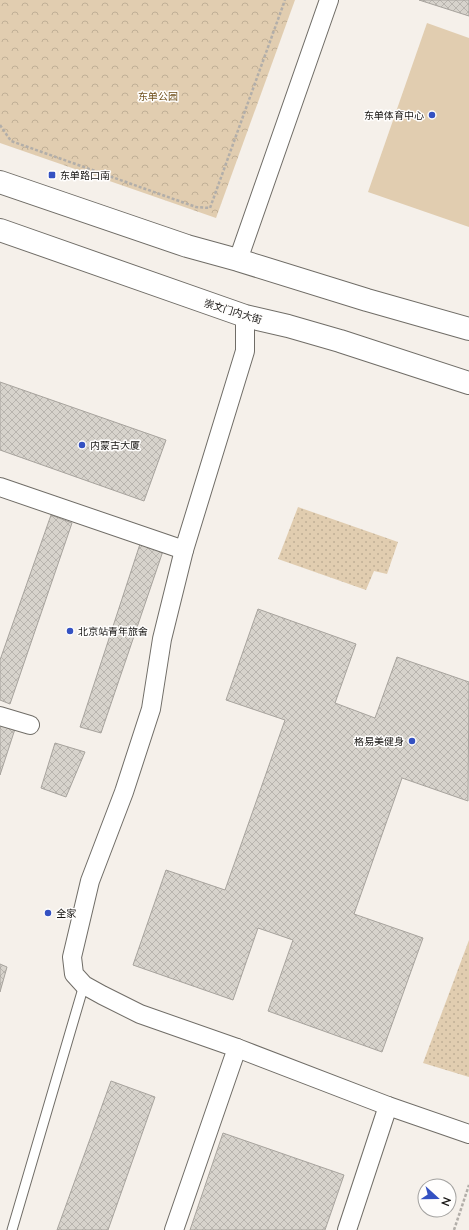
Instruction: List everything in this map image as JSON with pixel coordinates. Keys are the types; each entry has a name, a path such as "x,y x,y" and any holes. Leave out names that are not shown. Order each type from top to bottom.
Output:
{"main road":[{"path":"0,182 187,246 469,330"},
{"name":"崇文门内大街","path":"0,230 245,316 288,326 340,341 469,383"}],"street":[{"path":"238,260 329,0"},
{"path":"245,316 245,351 184,550 162,639 151,709 124,792 90,881 72,957 74,974 84,984 140,1014 237,1048 388,1106 469,1134"},
{"path":"0,487 184,550"},
{"path":"0,716 30,725"},
{"path":"174,1230 237,1048"},
{"path":"347,1230 388,1106"}],"lane":[{"path":"12,1230 84,984"}],"path":[{"path":"0,124 12,141 196,206 210,208 286,0"},
{"path":"454,1230 469,1185"}],"green space":[{"name":"东单公园","path":"0,0 295,0 216,218 0,143"},
{"name":"东单体育中心","path":"427,23 469,38 469,227 368,192"},
{"path":"298,507 398,542 387,574 374,571 366,590 278,559"},
{"path":"469,940 469,1077 423,1063"}],"building":[{"path":"419,0 469,0 469,16"},
{"name":"内蒙古大厦","path":"0,382 166,440 144,501 0,450"},
{"path":"51,515 72,523 10,704 0,700 0,660"},
{"path":"140,544 163,551 101,733 80,727"},
{"path":"258,609 356,644 335,703 375,718 397,657 469,682 468,801 402,778 354,914 423,938 382,1052 268,1011 293,940 258,928 233,1000 133,965 166,870 225,890 285,720 226,700"},
{"path":"0,723 15,729 0,775"},
{"path":"55,743 85,752 66,797 41,788"},
{"path":"0,964 7,967 0,992"},
{"path":"111,1081 155,1097 108,1230 57,1230"},
{"path":"223,1133 344,1175 325,1230 190,1230"}],"place":[{"name":"东单体育中心","path":"432,115"},
{"name":"东单路口南","path":"52,175"},
{"name":"内蒙古大厦","path":"82,445"},
{"name":"北京站青年旅舍","path":"70,631"},
{"name":"格易美健身","path":"412,741"},
{"name":"全家","path":"48,913"}]}
